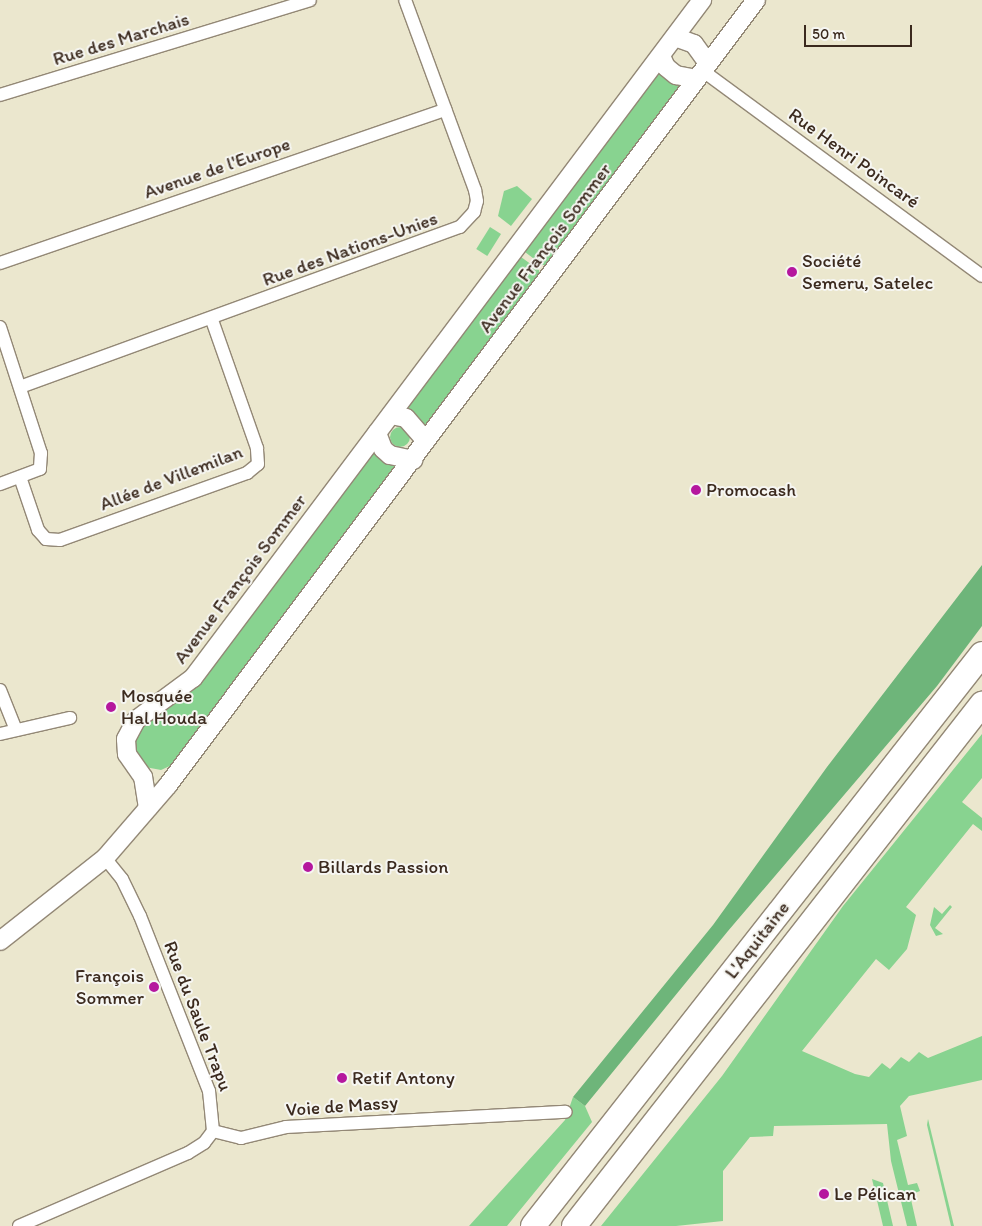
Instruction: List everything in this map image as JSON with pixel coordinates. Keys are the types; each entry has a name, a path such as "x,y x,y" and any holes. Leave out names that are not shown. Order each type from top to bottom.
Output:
{"highway":[{"name":"L'Aquitaine","path":"532,1226 982,654"},
{"name":"L'Aquitaine","path":"574,1226 982,704"}],"street":[{"name":"Rue des Marchais","path":"0,95 273,5 310,0"},
{"name":"Rue des Nations-Unies","path":"20,387 212,320 460,228 474,212 477,201 405,0"},
{"path":"661,56 676,75 703,71 694,44 675,37 702,0"},
{"name":"Avenue François Sommer","path":"426,441 756,0"},
{"name":"Avenue François Sommer","path":"391,415 675,37"},
{"name":"Rue Henri Poincaré","path":"703,71 982,276"},
{"name":"Avenue de l'Europe","path":"0,263 445,110"},
{"name":"Allée de Villemilan","path":"20,477 38,530 46,539 60,540 246,473 258,464 257,448 212,320"},
{"path":"0,327 41,453 40,469 0,484"},
{"path":"0,941 105,858 168,785 414,460 426,441 406,418 391,415 377,433 384,449 390,455 414,460"},
{"name":"Avenue François Sommer","path":"148,808 139,773 127,754 126,739 136,720 193,678 377,433"},
{"path":"0,690 16,730"},
{"path":"0,734 70,718"},
{"path":"139,773 168,774 182,766"},
{"path":"139,773 168,785"},
{"name":"Rue du Saule Trapu","path":"105,858 122,879 140,916 209,1091 213,1130"},
{"name":"Voie de Massy","path":"213,1130 241,1138 286,1127 566,1112"},
{"path":"19,1226 188,1153 204,1143 213,1130"}],"green space":[{"path":"658,67 669,82 682,85 548,265 542,265 525,252 524,247"},
{"path":"517,186 532,199 511,226 498,216 504,191"},
{"path":"490,227 501,234 487,256 476,249"},
{"path":"516,257 521,257 539,270 540,275 425,427 418,418 405,411"},
{"path":"396,427 404,427 410,433 410,441 404,447 396,447 390,441 390,433"},
{"path":"374,446 398,465 172,765 161,770 145,767 136,755 133,741 140,728"},
{"path":"982,565 982,626 937,686 728,931 585,1106 573,1097 713,925 827,767"},
{"path":"982,734 982,778 962,802 982,818 982,831 973,824 906,907 916,915 907,949 889,970 876,959 802,1051 855,1074 869,1077 882,1063 890,1069 901,1057 909,1062 919,1052 928,1058 982,1036 982,1080 909,1096 900,1106 907,1136 897,1140 908,1185 917,1183 920,1191 910,1195 917,1226 907,1226 891,1161 887,1124 774,1126 773,1136 750,1137 723,1171 723,1221 676,1226 601,1226 722,1076 843,906"},
{"path":"950,905 952,907 935,928 943,934 936,936 930,925 934,907 942,914"},
{"path":"573,1097 585,1106 592,1122 507,1226 469,1226 565,1120"},
{"path":"928,1119 954,1226 951,1226 927,1125"},
{"path":"872,1179 883,1183 893,1226 883,1226"}],"place":[{"name":"Société Semeru, Satelec","path":"792,272"},
{"name":"Promocash","path":"696,490"},
{"name":"Mosquée Hal Houda","path":"111,707"},
{"name":"Billards Passion","path":"308,867"},
{"name":"François Sommer","path":"154,987"},
{"name":"Retif Antony","path":"342,1078"},
{"name":"Le Pélican","path":"824,1194"}]}
